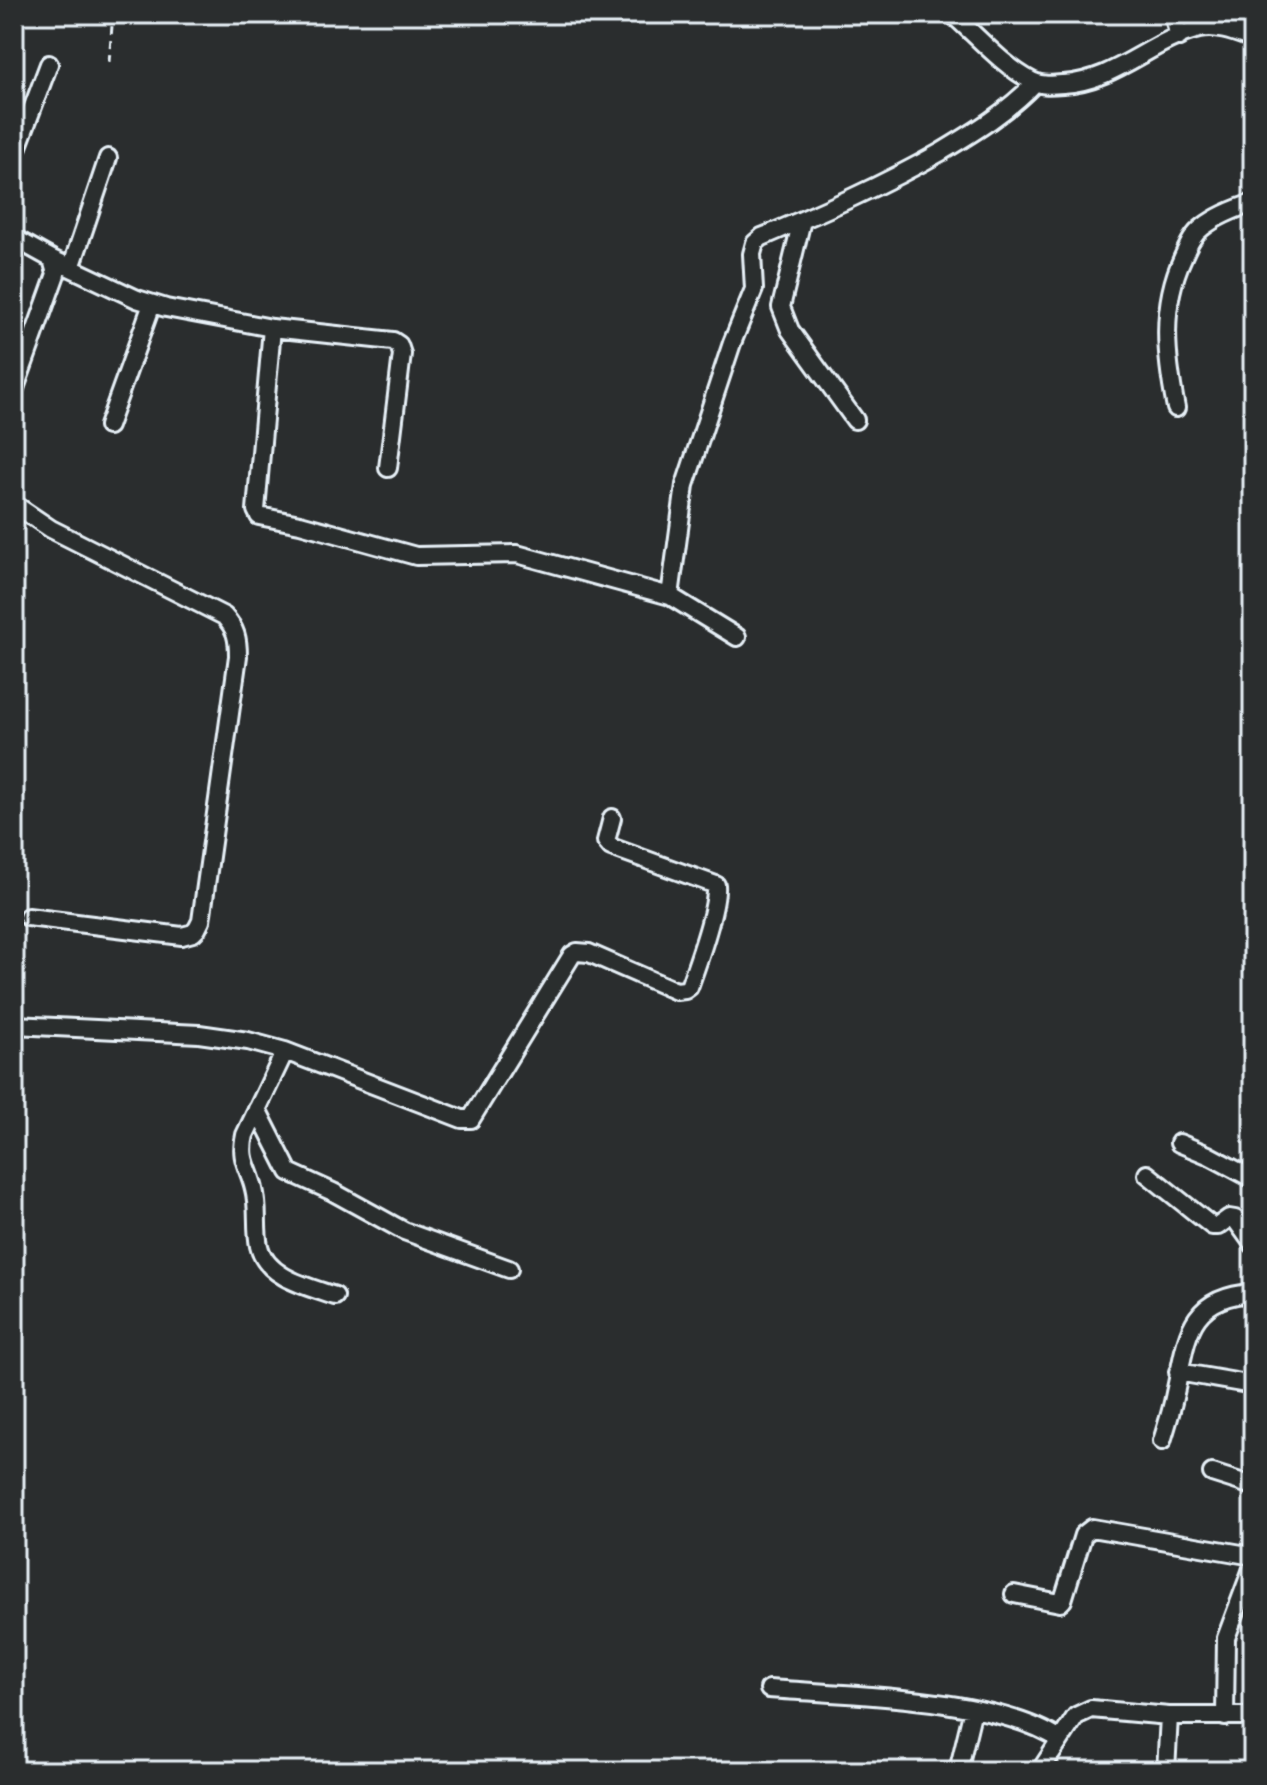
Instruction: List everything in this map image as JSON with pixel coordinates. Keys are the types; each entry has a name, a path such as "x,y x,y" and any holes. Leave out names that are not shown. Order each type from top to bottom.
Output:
{"street":[{"path":"952,14 1010,65 1035,83 1047,85 1078,83 1110,73 1200,29 1213,28 1253,39"},
{"path":"1173,14 1179,37"},
{"path":"14,157 49,64"},
{"path":"670,596 685,485 732,343 754,289 752,254 755,243 762,237 886,183 991,123 1035,83"},
{"path":"71,268 108,158"},
{"path":"1176,408 1166,357 1171,288 1178,268 1191,240 1201,228 1253,203"},
{"path":"802,220 781,307 790,330 855,420"},
{"path":"14,238 52,259 152,304 272,328 383,339 399,345 402,354 388,468"},
{"path":"14,391 51,295 56,274 52,259"},
{"path":"108,426 152,304"},
{"path":"272,328 256,510 259,516 416,556 517,554 670,596 737,637"},
{"path":"14,504 51,529 224,616 235,629 238,642 212,846 197,929 182,936 28,917"},
{"path":"14,1025 199,1034 248,1041 285,1051 471,1119 572,955 589,953 676,991 685,990 691,982 717,893 716,885 611,847 606,841 612,818"},
{"path":"285,1051 242,1148 243,1161 256,1194 259,1246 271,1266 296,1283 335,1296"},
{"path":"257,1109 289,1172 404,1231 509,1269"},
{"path":"1179,1143 1253,1179"},
{"path":"1147,1174 1212,1226 1218,1226 1229,1218 1235,1219 1253,1244"},
{"path":"1162,1441 1190,1328 1206,1308 1238,1294 1253,1293"},
{"path":"1178,1372 1253,1385"},
{"path":"1212,1473 1253,1486"},
{"path":"1014,1594 1060,1603 1083,1535 1092,1528 1253,1556"},
{"path":"1225,1717 1226,1638 1253,1566"},
{"path":"769,1689 908,1700 973,1709 1043,1728 1060,1740"},
{"path":"959,1767 973,1709"},
{"path":"1040,1771 1076,1716 1091,1709 1169,1716 1253,1716"},
{"path":"1166,1771 1169,1716"}],"path":[{"path":"109,62 113,14"}]}
